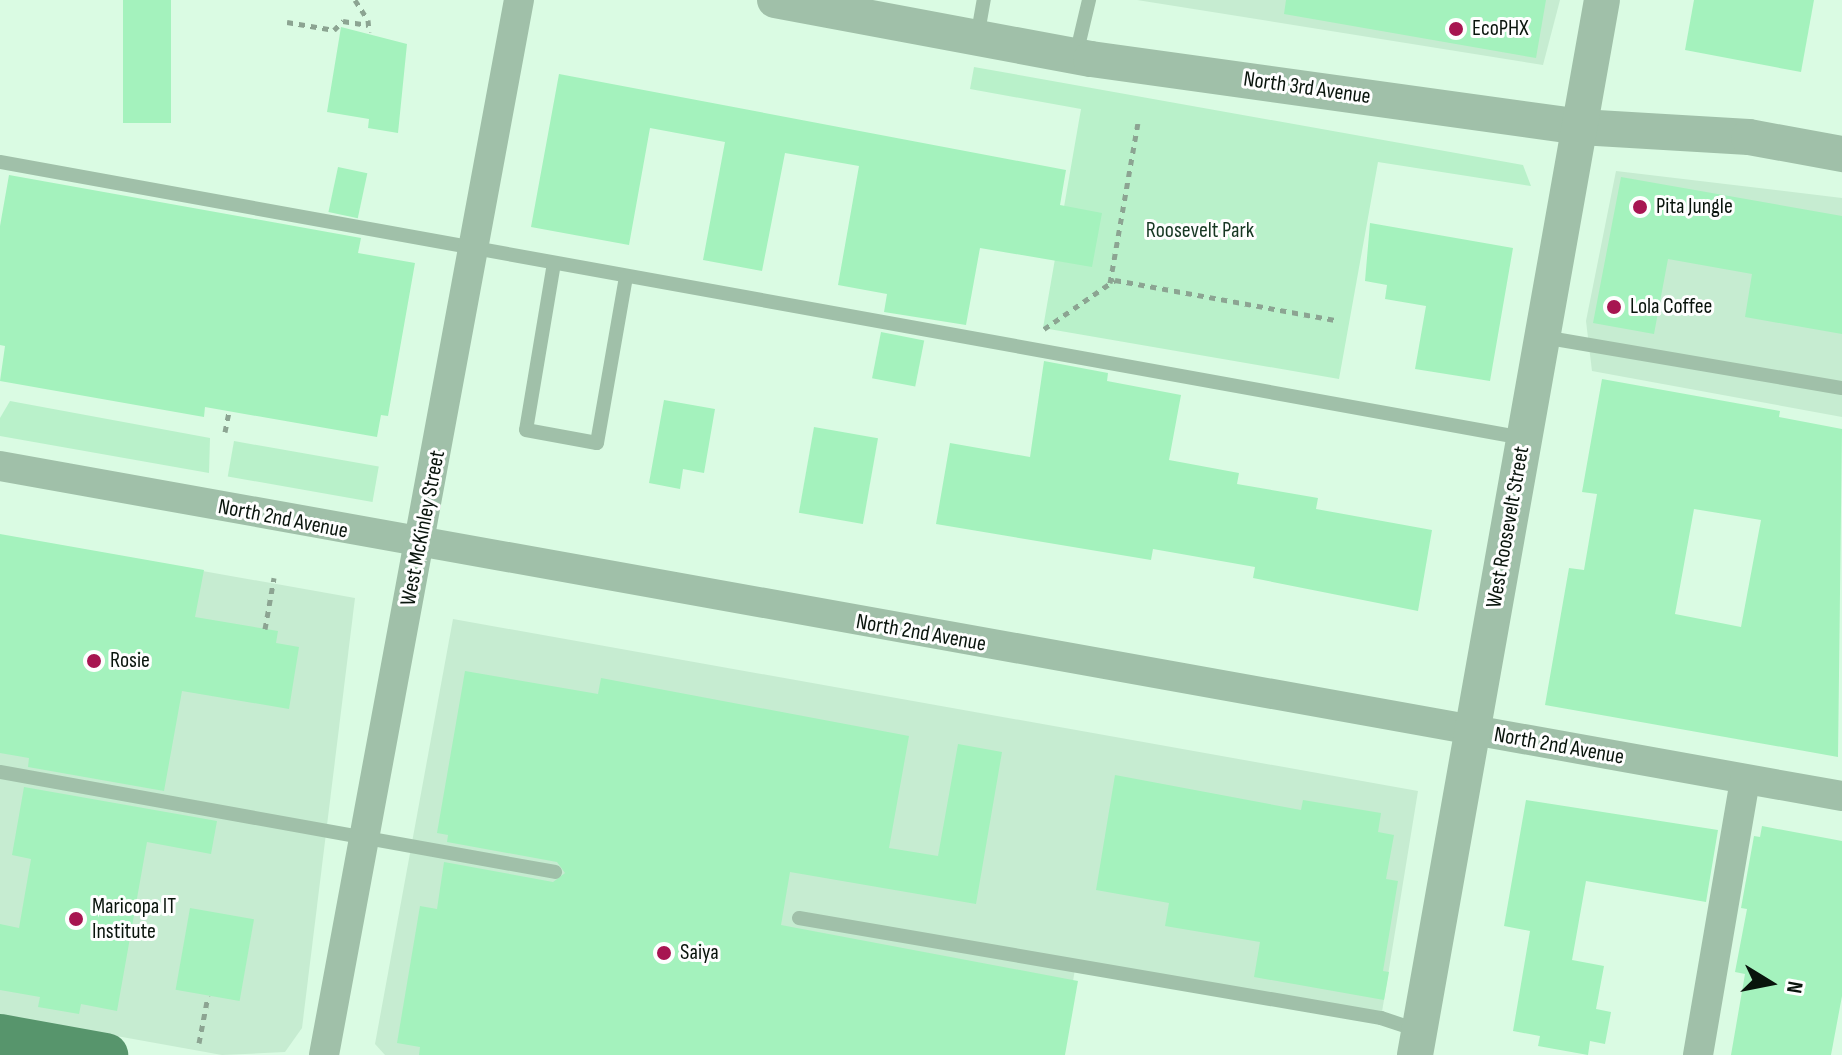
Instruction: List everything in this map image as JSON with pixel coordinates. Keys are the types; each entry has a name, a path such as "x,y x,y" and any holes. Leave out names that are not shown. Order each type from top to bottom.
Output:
{"main road":[{"path":"0,1036 106,1055"}],"street":[{"name":"West McKinley Street","path":"324,1055 519,0"},
{"name":"North 3rd Avenue","path":"775,0 1076,56 1580,127 1749,137 1842,154"},
{"name":"West Roosevelt Street","path":"1417,1043 1602,0"},
{"name":"North 2nd Avenue","path":"0,466 420,545 1842,796"},
{"path":"1698,1055 1745,780"}],"lane":[{"path":"977,38 984,0"},
{"path":"1076,56 1089,0"},
{"path":"0,162 1524,438"},
{"path":"554,263 526,430 541,433 597,443 626,276"},
{"path":"1540,337 1842,388"},
{"path":"0,772 555,872"},
{"path":"799,918 1381,1018 1417,1043"}],"path":[{"path":"287,22 334,30 343,21 368,29 355,0"},
{"path":"1110,283 1138,123"},
{"path":"1018,347 1115,280 1336,320"},
{"path":"225,432 229,411"},
{"path":"265,629 274,578"},
{"path":"199,1043 208,996"}],"shaded area":[{"name":"EcoPHX","path":"1137,0 1560,0 1543,65"},
{"path":"1616,171 1842,198 1842,417 1592,371 1586,321"},
{"path":"0,535 355,598 302,1028 285,1052 222,1055 0,1015"},
{"path":"453,619 1418,791 1381,1018 1075,969 1061,1055 385,1055 375,1044"}],"green space":[{"name":"Roosevelt Park","path":"974,67 1523,165 1531,186 1378,162 1339,379 1043,328 1081,109 970,89"},
{"path":"10,401 210,438 209,473 0,436 0,418"},
{"path":"234,441 379,467 373,502 228,476"}],"building":[{"path":"123,0 171,0 171,123 123,123"},
{"name":"EcoPHX","path":"1286,0 1546,0 1536,58 1284,14"},
{"path":"1694,0 1814,0 1801,72 1685,50"},
{"path":"341,27 407,44 398,133 368,128 369,119 327,112"},
{"path":"559,74 1066,170 1060,205 1102,213 1092,267 980,248 966,325 884,312 887,294 838,285 859,166 785,153 762,271 703,260 725,142 650,128 629,245 531,227"},
{"path":"338,167 367,173 358,218 328,212"},
{"path":"9,175 361,238 358,253 415,263 388,416 381,415 377,437 205,407 204,417 0,381 5,346 0,345 0,226"},
{"path":"1621,177 1842,216 1842,334 1745,317 1752,274 1668,259 1654,334 1593,323"},
{"path":"1370,223 1513,248 1490,381 1415,369 1426,306 1385,299 1387,285 1365,281"},
{"path":"881,332 924,340 915,387 872,378"},
{"path":"1044,361 1108,373 1107,381 1181,395 1169,460 1239,473 1237,484 1318,498 1316,509 1432,530 1418,611 1253,578 1255,567 1153,549 1151,560 936,524 950,443 1030,457"},
{"path":"1602,379 1780,411 1779,417 1842,429 1838,757 1545,705 1569,568 1584,570 1597,494 1582,492","holes":["1694,509 1761,520 1741,627 1675,614"]},
{"path":"664,400 715,409 704,473 683,469 680,489 649,483"},
{"path":"814,427 878,438 863,524 799,513"},
{"name":"Rosie","path":"0,534 204,570 195,617 278,631 276,643 299,647 289,709 182,691 164,791 28,767 29,758 0,753"},
{"path":"465,671 598,694 601,678 909,736 889,848 938,856 958,744 1002,752 976,904 790,872 781,925 1078,981 1065,1055 419,1055 420,1047 397,1043 420,906 437,909 444,862 553,882 565,873 557,862 447,842 448,835 437,833"},
{"path":"1115,775 1301,810 1303,800 1381,813 1378,832 1394,835 1386,879 1398,881 1383,971 1389,972 1384,1000 1254,977 1260,942 1165,926 1169,903 1096,890"},
{"path":"24,787 217,821 211,854 147,842 117,1011 81,1004 79,1014 38,1007 40,997 0,990 0,924 19,928 31,859 12,855"},
{"path":"1526,800 1718,830 1706,902 1586,881 1572,960 1604,966 1596,1009 1611,1012 1605,1044 1590,1041 1588,1055 1538,1046 1540,1036 1513,1031 1530,931 1504,926"},
{"path":"1762,826 1842,841 1842,996 1831,1055 1731,1055 1745,974 1735,972 1747,909 1741,908 1754,836 1760,837"},
{"path":"190,908 254,919 240,1001 176,990"}],"place":[{"name":"EcoPHX","path":"1456,29"},
{"name":"Pita Jungle","path":"1640,207"},
{"name":"Lola Coffee","path":"1614,307"},
{"name":"Rosie","path":"94,661"},
{"name":"Maricopa IT Institute","path":"76,919"},
{"name":"Saiya","path":"664,953"}]}
